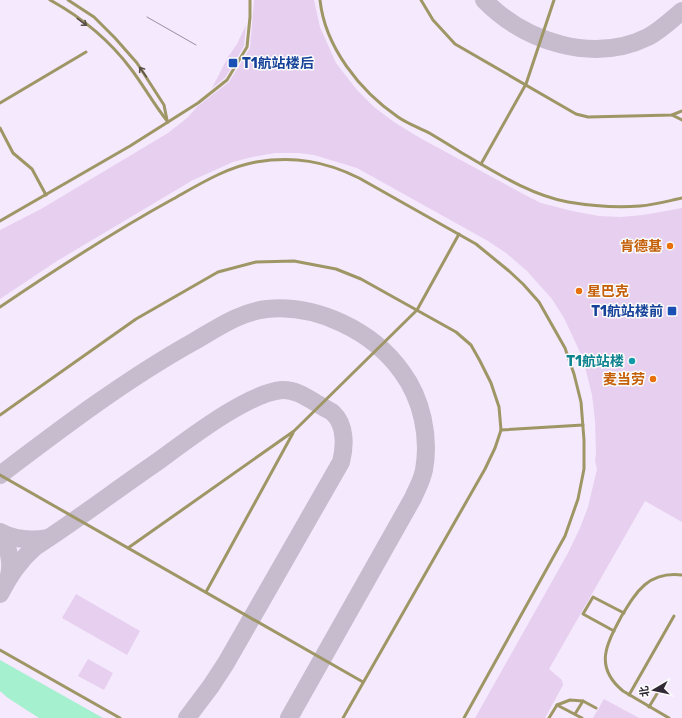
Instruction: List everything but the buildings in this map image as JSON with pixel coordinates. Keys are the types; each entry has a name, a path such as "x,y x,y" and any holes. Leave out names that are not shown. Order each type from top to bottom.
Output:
{"lane":[{"path":"50,0 60,5 108,44 144,86 157,108 168,122"},
{"path":"68,0 94,17 137,63 164,105 168,122"},
{"path":"0,221 130,146 198,103 227,80 247,47 250,0"},
{"path":"320,0 325,24 337,51 352,73 373,97 399,118 510,181 537,193 567,202 606,207 641,206 682,198"},
{"path":"421,0 433,20 455,44 576,114 588,116 672,115 682,110"},
{"path":"481,164 526,84 554,0"},
{"path":"0,104 86,52"},
{"path":"672,115 682,120"},
{"path":"0,128 13,153 32,169 46,195"},
{"path":"0,307 50,272 156,208 194,187 225,172 255,162 286,159 315,161 346,171 476,244 509,271 539,302 565,348 574,374 581,402 584,469 578,499 565,536 464,718"},
{"path":"128,548 294,432 417,310 459,234"},
{"path":"0,415 136,319 218,272 256,262 294,262 336,269 360,279 417,310 456,332 471,345 480,361 499,407 501,430 495,448 485,469 343,718"},
{"path":"501,430 583,424"},
{"path":"206,592 294,432"},
{"path":"0,475 363,682"},
{"path":"669,718 629,695 617,686 612,680 606,667 605,659 607,644 636,593 647,582 662,576 682,575"},
{"path":"614,631 583,614 593,597 624,613"},
{"path":"629,695 674,616"},
{"path":"0,650 120,718"},
{"path":"649,707 658,692"},
{"path":"549,718 556,705 570,700 583,701 596,708"},
{"path":"575,714 583,701"},
{"path":"556,705 582,718"}],"green space":[{"path":"0,660 103,718 39,718 8,698 0,691"}],"taxiway":[{"path":"484,0 501,15 519,27 539,37 561,44 583,48 605,49 627,45 653,34 682,11"},
{"path":"0,475 118,388 237,317 267,309 305,311 342,323 376,344 390,357 402,372 415,394 423,419 425,432 426,457 424,470 421,481 413,498 289,718"},
{"path":"0,594 15,569 35,547 217,419 235,409 268,393 288,390 303,396 333,413 340,424 343,436 344,443 341,462 226,663 187,718"},
{"path":"0,532 11,537 23,539 48,538"},
{"path":"0,534 8,550 10,562 8,579"}],"tram line":[{"path":"147,17 196,45"}],"place":[{"name":"T1航站楼后","path":"233,63"},
{"name":"肯德基","path":"670,246"},
{"name":"星巴克","path":"579,291"},
{"name":"T1航站楼前","path":"672,311"},
{"name":"T1航站楼","path":"632,361"},
{"name":"麦当劳","path":"653,379"}]}
